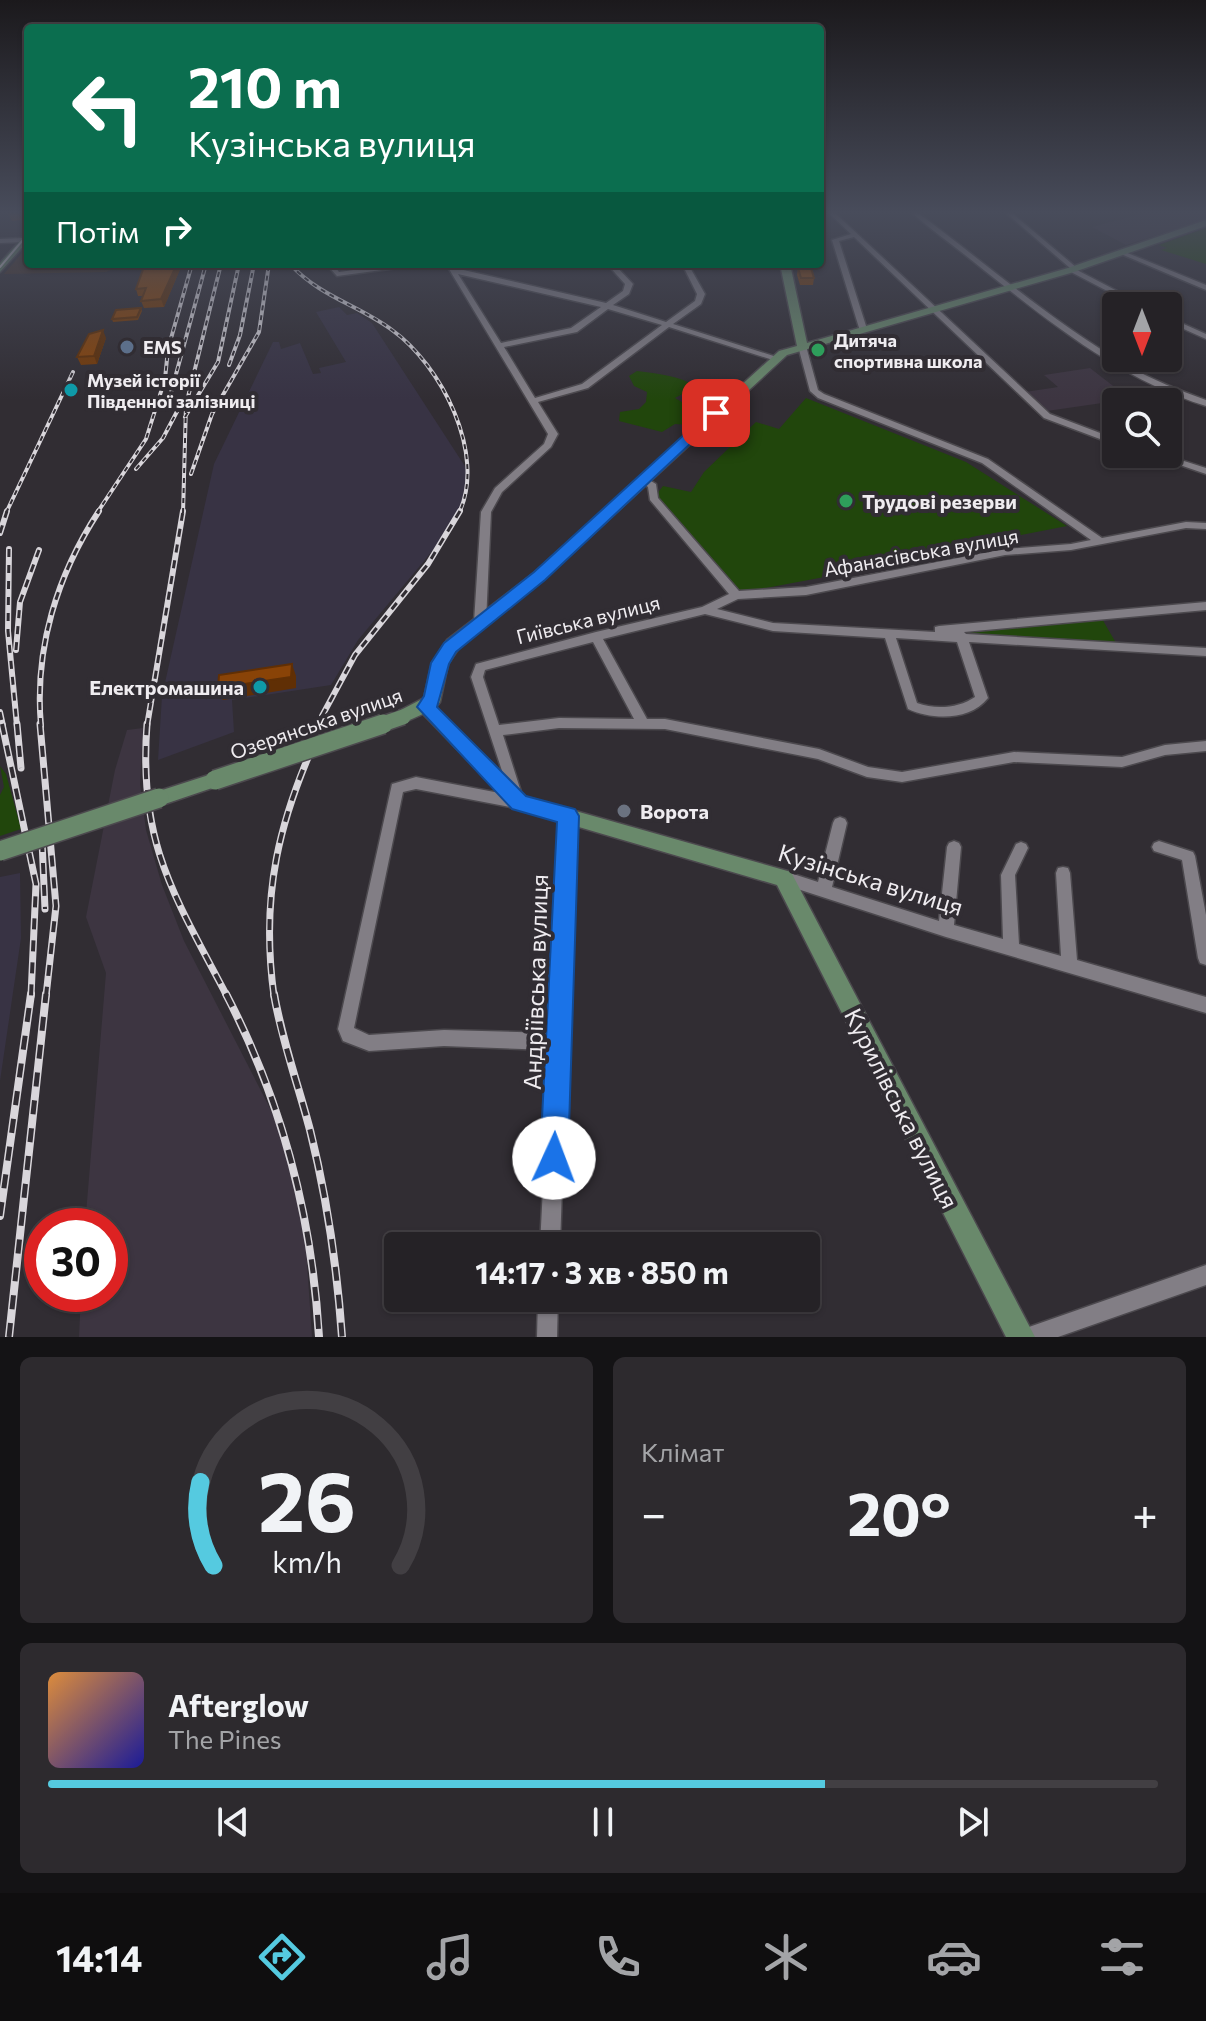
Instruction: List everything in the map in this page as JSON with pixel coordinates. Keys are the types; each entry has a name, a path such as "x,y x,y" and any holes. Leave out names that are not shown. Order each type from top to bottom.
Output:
{"main road":[{"path":"787,275 802,346"},
{"name":"Озерянська вулиця","path":"0,851 426,707 433,698 438,670 446,653 539,576 776,358 802,346 1054,275"},
{"path":"426,707 520,803"},
{"name":"Кузінська вулиця","path":"520,803 784,878"},
{"name":"Курилівська вулиця","path":"784,878 1021,1337"}],"street":[{"path":"455,275 533,401 552,440 498,490 486,512 480,622"},
{"path":"484,275 607,306 776,358"},
{"path":"499,346 574,330 629,288 623,275"},
{"path":"533,401 585,386 698,302 701,294 691,275"},
{"path":"846,275 863,329"},
{"path":"899,275 1047,416 1102,437"},
{"path":"995,275 1122,366 1206,403"},
{"path":"1083,275 1115,292"},
{"path":"1176,275 1206,288"},
{"path":"1182,326 1206,337"},
{"path":"802,346 814,391 821,396 985,461 1099,541"},
{"path":"1182,463 1206,471"},
{"path":"644,480 653,486 653,498 736,595"},
{"name":"Афанасівська вулиця","path":"736,595 806,591 1005,552 1099,541 1186,525 1206,526"},
{"name":"Гиївська вулиця","path":"494,731 477,677 480,667 705,610 736,595"},
{"name":"Гиївська вулиця","path":"928,634 948,627 1206,606"},
{"name":"Гиївська вулиця","path":"705,610 773,627 961,635 1206,652"},
{"path":"889,633 912,706 931,711 970,707 982,698 961,635"},
{"path":"596,636 642,721"},
{"path":"520,803 494,731 559,723 642,721 796,748 882,776 902,777 1014,757 1122,762 1165,750 1206,746"},
{"name":"Кузінська вулиця","path":"520,803 416,783 397,788 346,1029 349,1035 369,1043 444,1038 559,1042"},
{"name":"Андріївська вулиця","path":"551,1232 568,816"},
{"path":"823,891 840,823"},
{"path":"946,930 954,847"},
{"path":"1159,847 1188,856 1206,958"},
{"path":"1011,948 1008,875 1021,848"},
{"path":"1063,873 1069,963"},
{"name":"Кузінська вулиця","path":"784,878 946,930 1206,1005"},
{"path":"1029,1337 1206,1275"},
{"path":"547,1337 548,1312"}],"shaded area":[{"path":"339,307 347,315 357,313 372,323 468,471 460,509 454,523 358,640 331,685 232,700 234,732 158,760 162,696 214,464 273,342 279,342 281,349 300,343 313,374 321,373 319,368 346,362 316,312"},
{"path":"1090,368 1116,388 1102,388 1102,403 1047,411 1025,392 1058,387 1044,375"},
{"path":"143,728 140,784 146,830 162,885 184,941 275,1118 292,1176 306,1248 312,1337 79,1337 80,1312 128,1312 128,1208 86,1208 106,973 86,917 115,770 127,730"},
{"path":"20,873 21,938 0,1081 0,877"}],"green space":[{"path":"637,371 675,377 696,387 675,398 687,405 682,417 690,422 688,425 675,424 662,432 619,421 620,412 639,409 646,402 647,392 634,386 629,376"},
{"name":"Трудові резерви","path":"806,398 966,462 1067,526 924,554 925,558 745,592 737,590 656,495 663,486 691,492 704,472 756,422 779,429"},
{"path":"1101,617 1116,643 950,632"},
{"path":"0,766 6,774 21,829 0,836 0,795 4,787"}],"building":[{"path":"141,275 172,275 161,299 141,301 146,288 136,289"},
{"path":"141,308 137,317 112,319 116,310"},
{"path":"103,330 94,356 77,357 89,334"},
{"path":"292,664 291,677 218,688 219,675"}],"railway":[{"path":"97,513 146,439 165,379 168,349 189,275"},
{"path":"169,400 203,275"},
{"path":"186,416 218,275"},
{"path":"186,416 218,362 237,275"},
{"path":"229,365 240,335 252,275"},
{"path":"191,474 212,414 259,332 267,275"},
{"path":"302,275 392,330 427,365 454,412 463,438 467,464 466,490 459,512"},
{"path":"6,513 73,372"},
{"path":"136,469 163,438 181,404"},
{"path":"183,513 186,416"},
{"path":"0,533 7,511"},
{"path":"41,726 41,669 52,614 71,561 99,511"},
{"path":"147,726 183,511"},
{"path":"322,716 355,655 428,564 459,512"},
{"path":"9,549 8,631 17,726"},
{"path":"16,650 20,602 39,550"},
{"path":"0,712 3,726"},
{"path":"2,724 36,884 31,996"},
{"path":"17,724 21,768"},
{"path":"40,724 56,906 46,996"},
{"path":"147,724 148,802 154,836 176,897 227,995"},
{"path":"274,996 270,924 276,858 294,794 321,728"},
{"path":"42,841 45,909"},
{"path":"0,1216 31,994"},
{"path":"9,1337 46,994"},
{"path":"274,994 321,1181 334,1259 342,1337"},
{"path":"227,995 263,1076 291,1160 309,1247 319,1337"}],"place":[{"name":"EMS","path":"127,347"},
{"name":"Дитяча спортивна школа","path":"818,350"},
{"name":"Музей історії Південної залізниці","path":"71,390"},
{"name":"Трудові резерви","path":"846,501"},
{"name":"Електромашина","path":"260,687"},
{"name":"Ворота","path":"624,811"}],"route":[{"path":"554,1158 568,816 520,803 426,707 432,702 440,663 450,648 539,576 716,413"}]}
